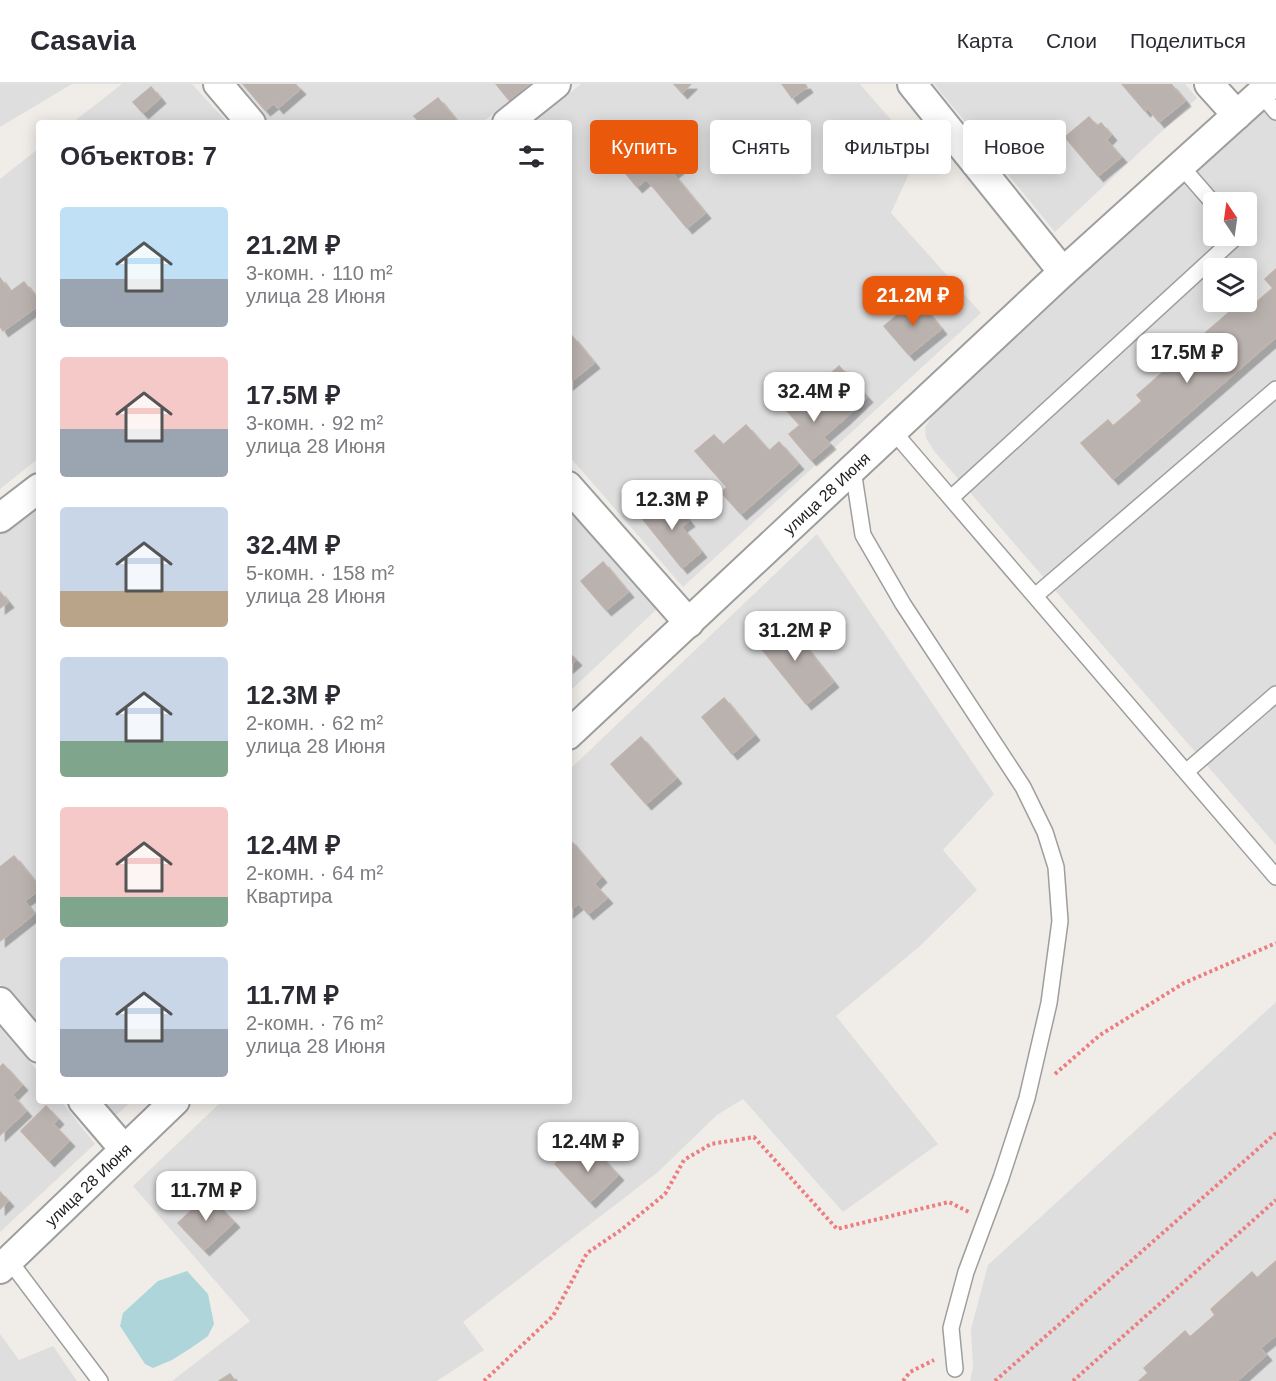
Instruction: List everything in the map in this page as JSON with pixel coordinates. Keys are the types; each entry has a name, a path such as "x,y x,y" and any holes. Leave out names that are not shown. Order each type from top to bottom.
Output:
{"street":[{"path":"218,84 248,120"},
{"path":"511,120 556,84"},
{"path":"912,84 1063,272"},
{"path":"1209,84 1237,115"},
{"name":"улица 28 Июня","path":"572,731 1063,272 1237,115 1269,96"},
{"path":"0,518 36,490"},
{"path":"572,491 689,623"},
{"path":"0,1002 36,1044"},
{"path":"86,1104 123,1149"},
{"name":"улица 28 Июня","path":"4,1264 172,1104"}],"lane":[{"path":"1181,166 1204,192"},
{"path":"951,498 1227,246"},
{"path":"1035,596 1276,389"},
{"path":"893,431 1276,877"},
{"path":"853,470 863,535 903,604 1023,787 1045,832 1056,867 1060,921 1049,1003 1027,1098 1001,1178 966,1272 951,1328 955,1369"},
{"path":"1187,771 1276,694"},
{"path":"4,1264 100,1381"}],"path":[{"path":"1027,1098 1109,1029 1184,983 1276,943"},
{"path":"995,1381 1276,1133"},
{"path":"484,1381 553,1316 587,1253 621,1230 665,1194 684,1160 711,1144 754,1137 837,1229 949,1202 985,1221"},
{"path":"1073,1381 1276,1200"},
{"path":"903,1381 910,1372 953,1350"}],"shaded area":[{"path":"0,84 72,84 0,127"},
{"path":"122,84 192,84 225,120 76,120"},
{"path":"233,84 529,84 486,120 265,120"},
{"path":"581,84 860,84 891,120 823,120 823,174 909,174 891,213 981,313 683,587 572,459 572,120 536,120"},
{"path":"934,84 1185,84 1197,98 1055,232 1008,174 1066,174 1066,120 963,120"},
{"path":"1276,93 1276,845 934,451 926,438 925,428 935,411"},
{"path":"36,150 36,460 0,489 0,179"},
{"path":"36,504 36,1027 0,984 0,533"},
{"path":"572,510 659,607 572,689"},
{"path":"817,534 994,794 943,850 977,890 919,947 836,1016 938,1144 843,1212 743,1099 717,1115 658,1172 463,1322 484,1350 437,1381 172,1381 250,1321 133,1186 219,1104 572,1104 572,767"},
{"path":"1276,1002 1276,1381 970,1381 973,1368 971,1329 988,1265"},
{"path":"0,1024 36,1069 36,1104 63,1104 95,1144 0,1232"},
{"path":"100,1104 129,1104 112,1119"},
{"path":"0,1334 19,1360 53,1346 77,1381 0,1381"}],"water":[{"path":"187,1271 208,1294 214,1324 208,1336 172,1360 153,1368 145,1364 120,1326 123,1313 158,1281"}],"building":[{"path":"243,84 295,84 300,89 278,108 274,103 265,110"},
{"path":"496,84 529,84 509,100"},
{"path":"674,84 691,84 682,93"},
{"path":"782,84 805,84 807,87 792,98"},
{"path":"1122,84 1171,84 1185,101 1159,122 1148,108 1145,111"},
{"path":"151,87 160,98 143,113 133,102"},
{"path":"438,98 456,120 417,120 414,116"},
{"path":"1089,117 1097,126 1101,123 1111,135 1106,140 1121,157 1098,176 1066,136"},
{"path":"626,174 671,174 654,188 646,179 637,187"},
{"path":"673,174 705,213 687,228 654,188"},
{"path":"1276,269 1276,337 1113,479 1081,443 1108,420 1113,426 1142,401 1137,395 1172,364 1177,369 1210,340 1204,334 1229,312 1257,312 1257,302 1273,288 1265,279"},
{"path":"0,278 10,292 24,282 36,298 36,307 3,331 0,326"},
{"path":"917,299 941,329 909,355 884,326"},
{"path":"572,336 594,363 572,381"},
{"path":"839,366 867,397 844,419 815,388"},
{"path":"815,388 844,419 823,437 830,444 811,460 789,434 800,425 787,411"},
{"path":"746,425 769,451 779,442 798,464 741,514 721,492 727,487 695,451 714,435 723,445"},
{"path":"669,496 689,521 681,527 701,552 682,568 642,518"},
{"path":"603,562 628,592 606,610 581,581"},
{"path":"0,592 8,602 0,608"},
{"path":"785,621 833,682 806,704 757,643"},
{"path":"724,698 754,735 732,754 702,717"},
{"path":"641,737 676,778 646,804 611,764"},
{"path":"572,842 601,877 594,884 607,898 588,914 579,903 572,909"},
{"path":"14,856 36,883 36,892 24,901 34,914 0,941 0,867"},
{"path":"3,1064 22,1085 12,1095 26,1111 0,1135 0,1067"},
{"path":"46,1106 58,1119 53,1124 69,1141 49,1161 21,1131"},
{"path":"593,1148 618,1175 590,1202 555,1164 569,1152 578,1162"},
{"path":"0,1192 8,1201 0,1209"},
{"path":"208,1195 234,1222 204,1250 178,1223"},
{"path":"1276,1261 1276,1335 1260,1348 1266,1355 1237,1381 1139,1381 1148,1373 1144,1368 1185,1331 1190,1337 1215,1315 1211,1309 1252,1272 1257,1278"},
{"path":"230,1374 235,1381 219,1381"}]}
